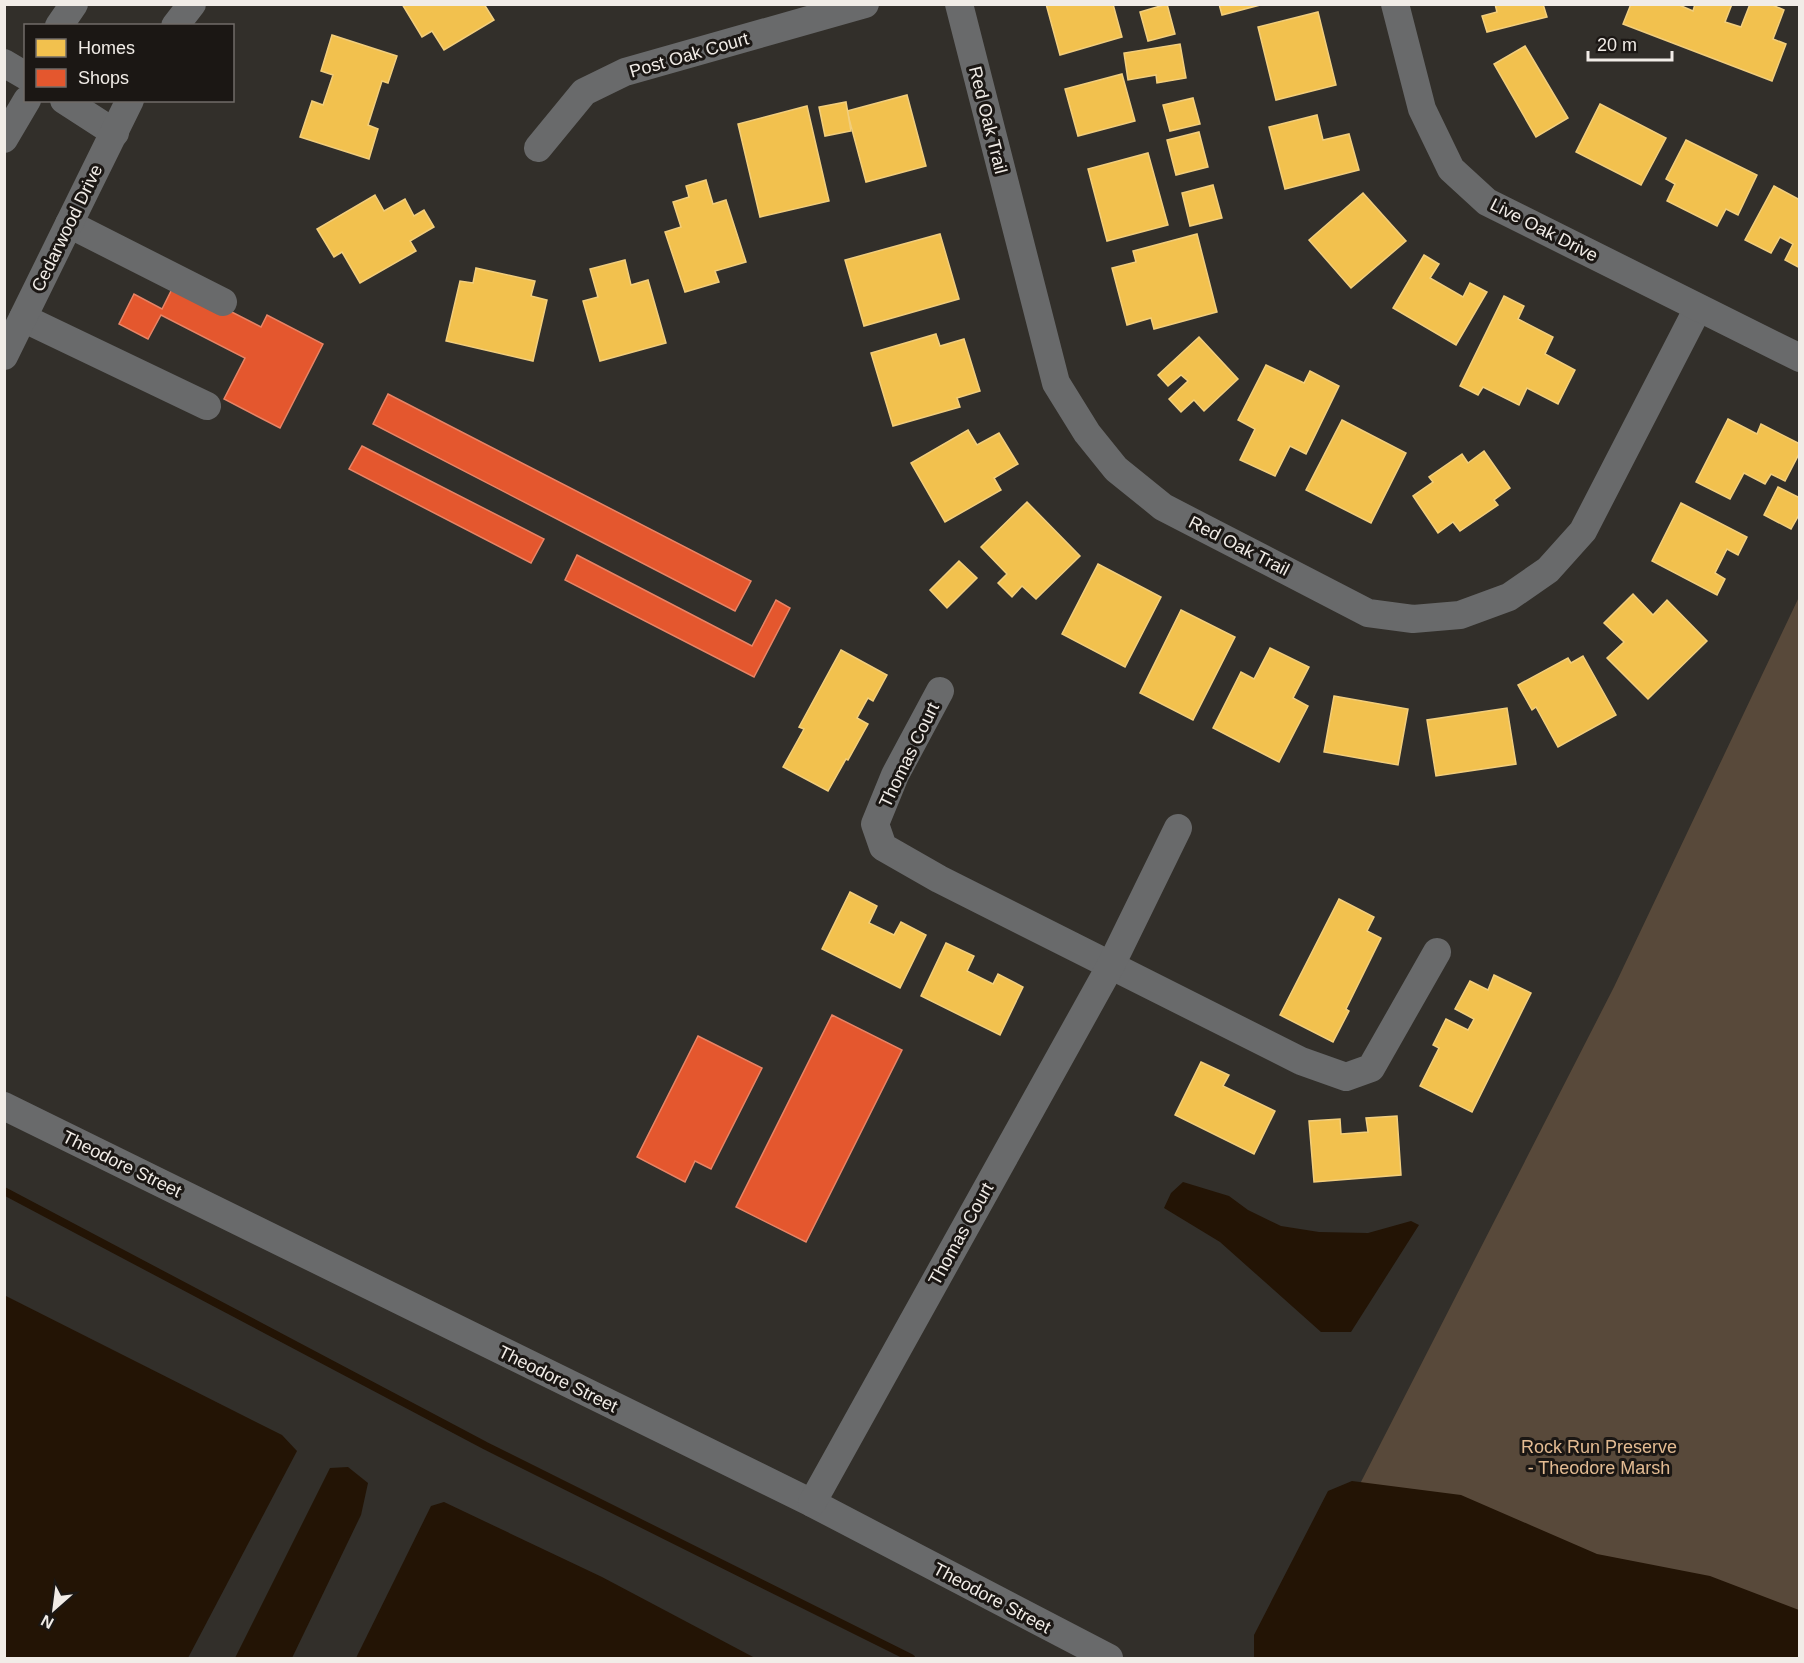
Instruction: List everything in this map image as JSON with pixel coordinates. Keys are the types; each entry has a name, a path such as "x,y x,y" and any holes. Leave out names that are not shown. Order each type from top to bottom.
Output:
{"street":[{"path":"60,24 74,4"},
{"path":"177,24 192,4"},
{"name":"Post Oak Court","path":"538,148 584,92 625,72 866,4"},
{"name":"Red Oak Trail","path":"958,4 1056,383 1087,433 1116,468 1162,507 1368,613 1413,619 1460,615 1509,597 1548,570 1583,531 1698,308"},
{"name":"Live Oak Drive","path":"1395,4 1422,109 1451,169 1486,202 1800,358"},
{"path":"4,63 24,75"},
{"path":"4,139 26,102"},
{"path":"67,102 115,132"},
{"name":"Cedarwood Drive","path":"4,356 129,102"},
{"path":"69,224 223,302"},
{"path":"23,318 207,406"},
{"name":"Thomas Court","path":"940,691 896,775 875,824 883,847 939,879 1301,1061 1346,1077 1371,1068 1437,952"},
{"name":"Thomas Court","path":"812,1503 1111,965 1178,828"},
{"name":"Theodore Street","path":"4,1106 812,1503 1109,1659"}],"green space":[{"name":"Rock Run Preserve - Theodore Marsh","path":"1799,597 1799,1658 1271,1658 1614,987"}],"shaded area":[{"path":"1183,1182 1229,1196 1248,1210 1281,1226 1319,1232 1368,1233 1411,1221 1419,1225 1351,1332 1321,1332 1220,1242 1164,1208 1171,1193"},
{"path":"4,1295 282,1435 297,1451 188,1658 5,1658"},
{"path":"348,1467 368,1483 361,1515 292,1658 235,1658 330,1468"},
{"path":"1352,1481 1461,1495 1597,1554 1710,1576 1799,1610 1799,1658 1254,1658 1254,1635 1328,1491"},
{"path":"444,1502 602,1577 755,1658 356,1658 431,1506"}],"building: Homes":[{"path":"402,4 484,4 494,20 444,50 432,31 422,37"},
{"path":"1046,4 1113,4 1122,37 1060,55"},
{"path":"1167,4 1175,34 1148,41 1140,12"},
{"path":"1219,4 1264,4 1222,15"},
{"path":"1495,4 1543,4 1547,17 1487,32 1482,16 1497,12"},
{"path":"1631,4 1677,4 1693,11 1695,4 1732,4 1725,22 1741,27 1750,4 1770,4 1784,10 1773,39 1786,44 1772,81 1623,24"},
{"path":"1318,12 1336,85 1276,100 1258,27"},
{"path":"332,35 397,56 388,83 382,81 368,125 378,129 369,159 300,137 312,101 323,105 333,75 321,71"},
{"path":"1180,44 1186,78 1157,83 1156,75 1128,80 1124,53"},
{"path":"1525,46 1568,118 1536,137 1494,64"},
{"path":"1122,74 1135,121 1078,136 1065,89"},
{"path":"907,95 926,166 866,182 847,111"},
{"path":"1193,98 1200,124 1170,131 1163,105"},
{"path":"846,102 851,131 825,136 819,107"},
{"path":"1600,104 1666,138 1641,185 1576,152"},
{"path":"807,106 829,201 760,217 738,124"},
{"path":"1317,115 1323,140 1349,134 1359,170 1285,189 1269,127"},
{"path":"1199,132 1208,167 1176,175 1167,140"},
{"path":"1686,140 1757,175 1738,215 1726,209 1717,226 1667,201 1675,184 1666,179"},
{"path":"1148,153 1168,225 1107,241 1088,169"},
{"path":"706,180 713,204 726,200 746,262 715,271 719,282 685,292 665,232 681,227 673,202 689,197 686,186"},
{"path":"1213,185 1222,218 1190,226 1182,193"},
{"path":"1774,186 1800,200 1800,268 1785,260 1793,244 1780,237 1771,253 1745,240"},
{"path":"1363,193 1406,241 1351,288 1309,240"},
{"path":"375,195 384,211 405,199 414,216 424,210 434,227 410,241 416,251 360,283 342,252 334,257 317,229"},
{"path":"940,234 959,299 864,326 845,260"},
{"path":"1197,234 1217,312 1154,329 1151,318 1127,325 1112,268 1136,262 1133,251"},
{"path":"1424,255 1439,264 1430,278 1463,297 1470,283 1487,292 1456,345 1393,308"},
{"path":"625,260 631,285 648,280 666,343 600,361 583,301 598,297 590,269"},
{"path":"476,268 535,281 531,296 547,300 533,361 446,341 460,281 473,283"},
{"path":"1504,296 1524,306 1518,319 1553,337 1545,354 1575,370 1558,404 1527,388 1519,405 1483,387 1478,395 1460,386"},
{"path":"936,334 940,346 964,339 980,391 957,398 960,407 893,426 871,353"},
{"path":"1199,337 1238,379 1204,411 1194,400 1181,412 1169,399 1188,381 1181,375 1168,386 1158,375"},
{"path":"1266,365 1304,383 1310,371 1339,386 1306,454 1290,446 1275,476 1240,460 1255,429 1238,420"},
{"path":"1728,419 1757,434 1761,424 1800,444 1800,452 1785,481 1771,474 1765,484 1744,473 1730,499 1696,482"},
{"path":"1342,420 1406,453 1371,523 1306,490"},
{"path":"968,430 977,445 999,433 1018,464 994,478 1001,490 945,522 911,463"},
{"path":"1484,451 1510,488 1494,500 1498,505 1460,531 1453,522 1438,533 1413,496 1433,482 1429,477 1462,454 1468,463"},
{"path":"1778,487 1800,498 1800,513 1791,529 1764,515"},
{"path":"1027,502 1080,556 1036,599 1022,586 1012,597 998,583 1007,574 981,547"},
{"path":"1681,503 1747,537 1738,555 1727,549 1715,573 1725,579 1717,595 1652,561"},
{"path":"959,561 977,578 947,608 930,590"},
{"path":"1098,564 1161,597 1125,667 1062,634"},
{"path":"1633,594 1653,615 1667,600 1707,641 1648,699 1607,658 1624,642 1604,623"},
{"path":"1181,610 1235,637 1193,720 1140,693"},
{"path":"1270,648 1309,667 1293,698 1308,706 1279,762 1213,728 1241,672 1254,679"},
{"path":"841,650 887,675 873,701 868,698 857,718 868,724 828,791 783,767 804,729 799,727"},
{"path":"1583,656 1616,715 1558,747 1536,707 1532,710 1518,685 1568,658 1571,663"},
{"path":"1334,696 1408,709 1398,765 1324,752"},
{"path":"1507,708 1516,764 1436,776 1427,720"},
{"path":"850,892 877,906 869,923 894,935 901,922 926,935 900,988 822,949"},
{"path":"1339,899 1374,917 1367,931 1381,938 1346,1009 1349,1011 1333,1042 1280,1015"},
{"path":"946,943 974,956 967,971 993,984 998,974 1023,987 1000,1035 921,996"},
{"path":"1494,975 1531,993 1472,1112 1420,1086 1439,1048 1433,1045 1446,1019 1468,1030 1474,1019 1455,1009 1470,981 1488,990"},
{"path":"1201,1062 1229,1075 1223,1086 1275,1111 1254,1154 1175,1115"},
{"path":"1397,1116 1401,1175 1314,1182 1309,1121 1340,1119 1341,1134 1368,1132 1366,1118"}],"building: Shops":[{"path":"175,283 261,327 267,315 323,344 280,428 224,399 245,358 161,315 148,339 119,324 134,294 162,309"},
{"path":"388,394 751,581 735,611 373,424"},
{"path":"362,446 544,539 531,563 349,469"},
{"path":"577,555 752,646 776,600 790,608 754,677 565,580"},
{"path":"832,1015 902,1050 806,1242 736,1207"},
{"path":"698,1036 762,1068 711,1169 695,1161 685,1182 637,1157"}],"waterway":[{"path":"4,1191 486,1446 911,1658"}]}
